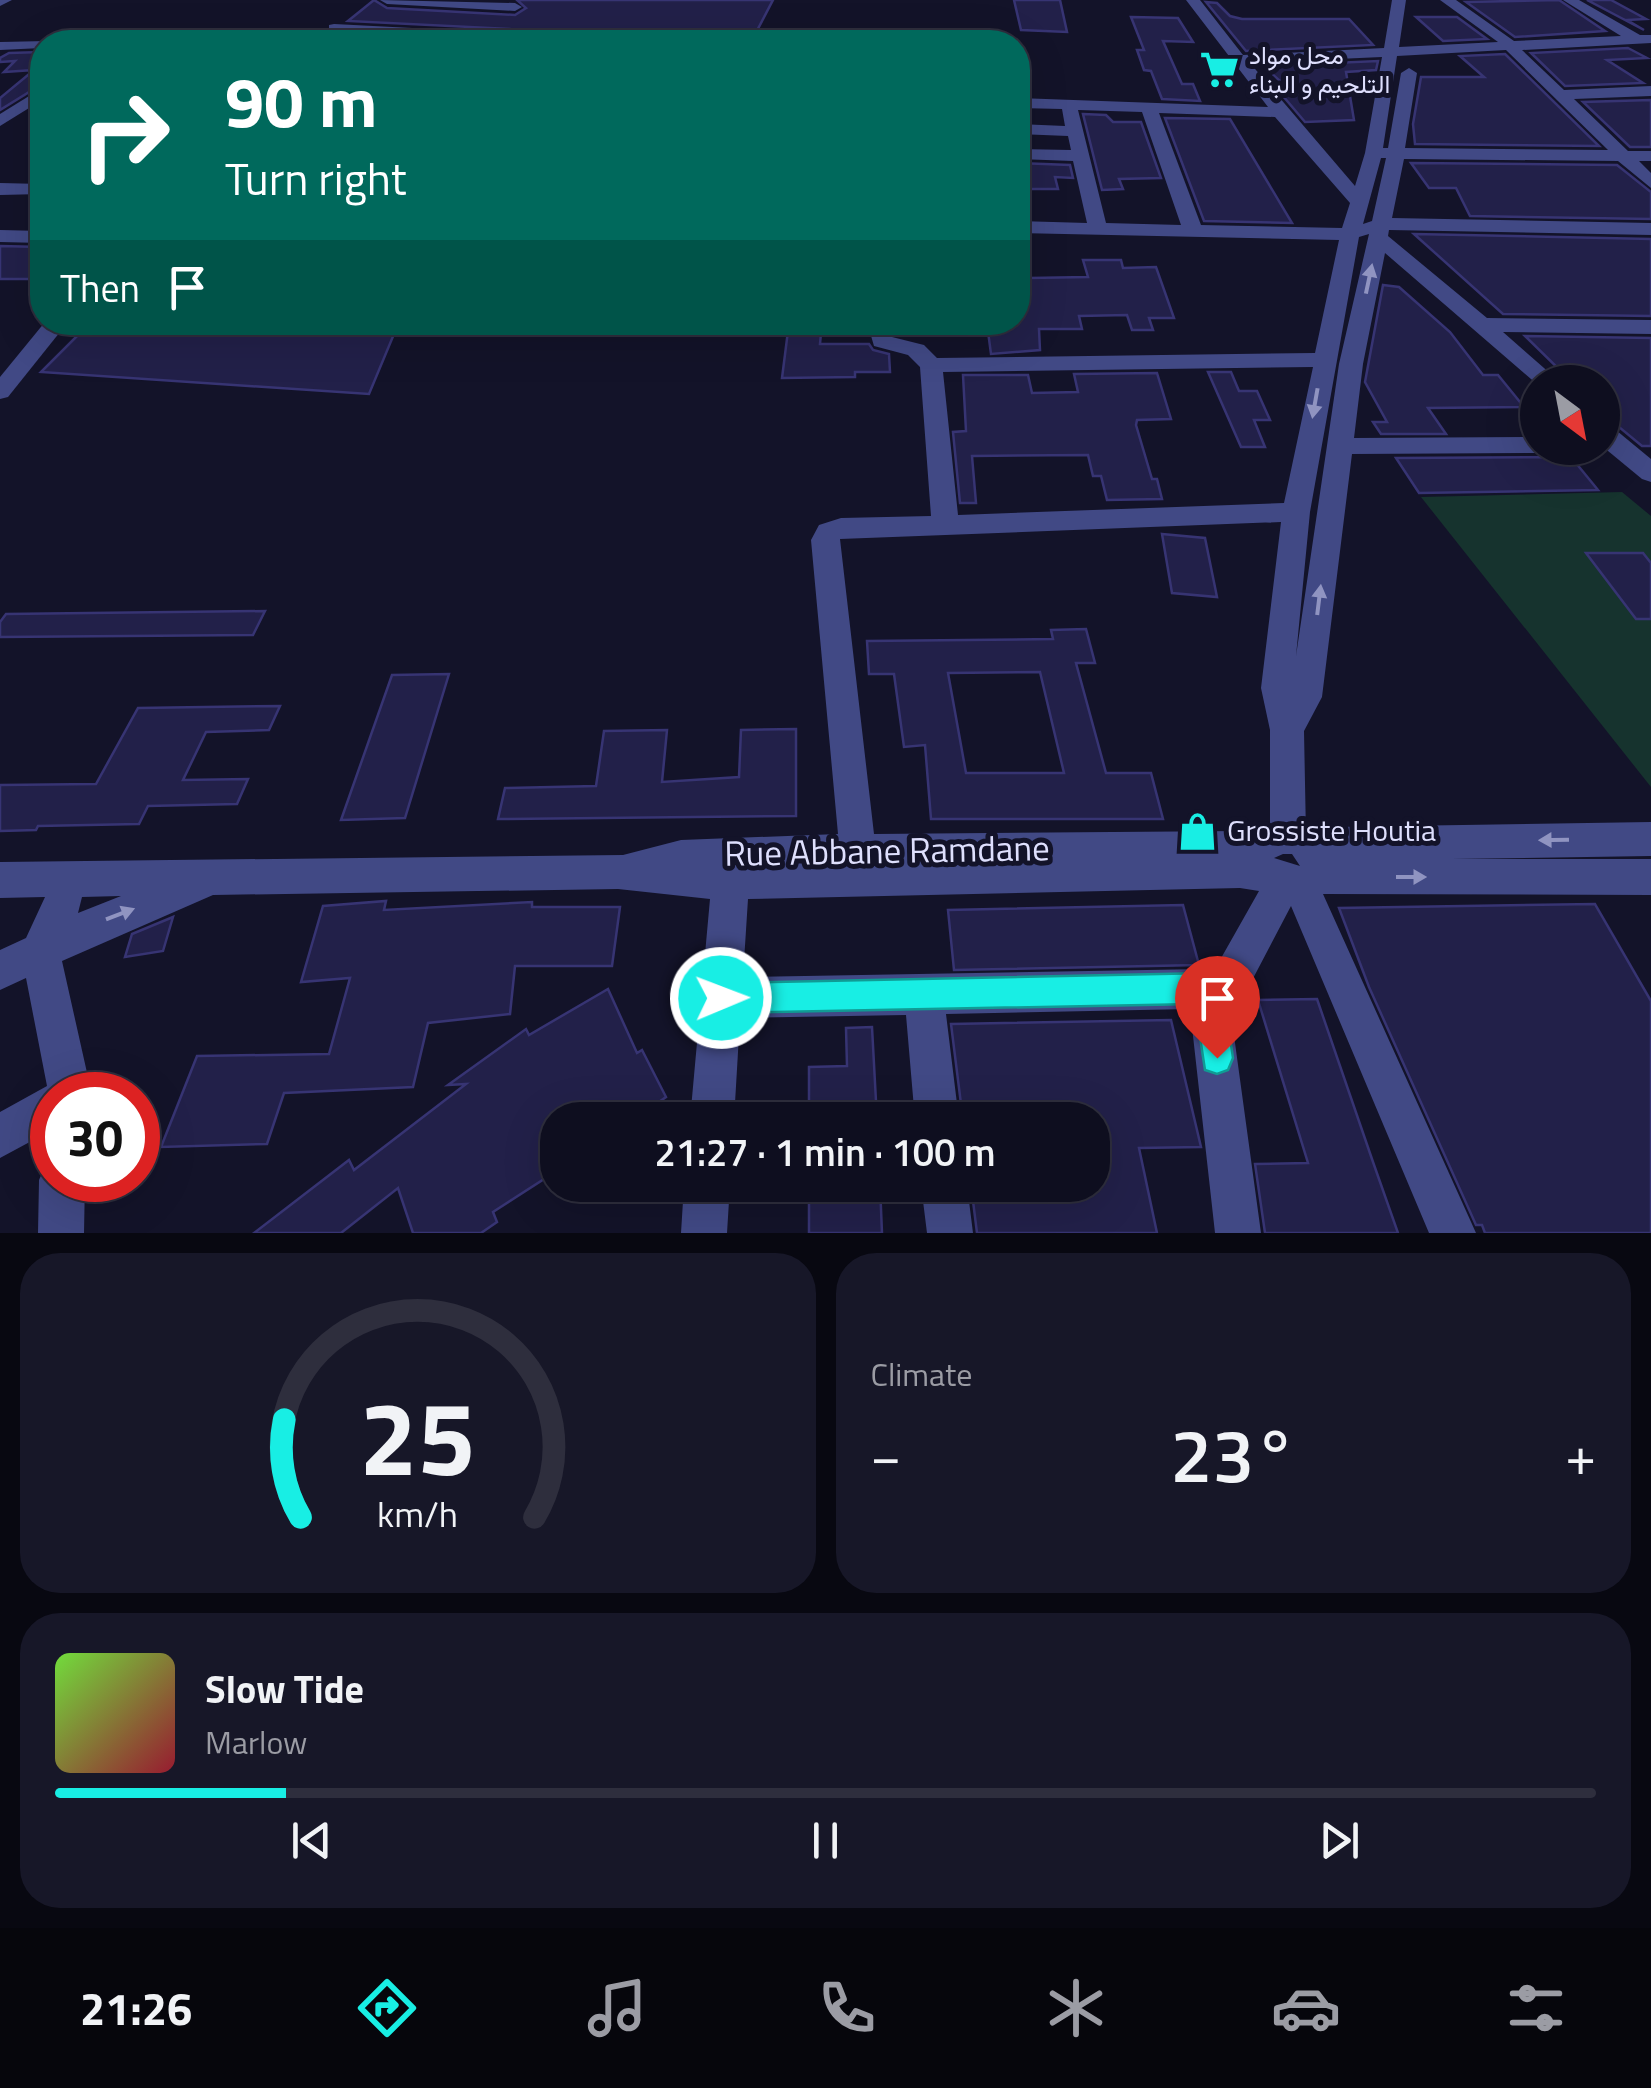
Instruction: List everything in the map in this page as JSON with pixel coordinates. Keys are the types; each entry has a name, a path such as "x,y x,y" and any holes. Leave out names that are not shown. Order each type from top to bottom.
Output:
{"street":[{"path":"386,0 516,10"},
{"path":"1193,0 1280,112 1360,203"},
{"path":"1399,0 1403,52"},
{"path":"1287,730 1306,697 1351,364 1380,231 1385,153 1413,0"},
{"path":"1447,0 1509,46 1651,183"},
{"path":"1570,0 1644,39 1651,48"},
{"path":"334,28 352,13 516,10"},
{"path":"334,28 363,30"},
{"path":"1242,59 1644,39"},
{"path":"0,46 30,45"},
{"path":"1560,95 1651,91"},
{"path":"0,122 30,101"},
{"path":"1030,103 1280,112"},
{"path":"1069,105 1098,226"},
{"path":"1149,108 1193,230"},
{"path":"1030,129 1076,131"},
{"path":"1385,153 1651,156"},
{"path":"1385,153 1360,203 1350,234 1323,360 1296,512 1278,688 1287,730 1292,864 1453,1233"},
{"path":"1030,154 1083,156"},
{"path":"0,190 30,189"},
{"path":"1030,223 1350,234 1651,229"},
{"path":"1380,231 1529,365"},
{"path":"0,236 30,236"},
{"path":"1485,325 1651,327"},
{"path":"0,392 46,335"},
{"path":"881,335 882,341 916,350 931,365 945,525"},
{"path":"931,365 1323,360"},
{"path":"1339,446 1520,445"},
{"path":"858,851 825,540 829,532 841,528 1296,512"},
{"path":"721,998 1208,988 1234,974 1292,864 1334,844 1651,839"},
{"name":"Rue Abbane Ramdane","path":"618,872 710,854 858,851 1007,862 1256,871 1292,864"},
{"name":"Rue Abbane Ramdane","path":"618,872 666,880 730,881 1007,862"},
{"path":"1292,864 1646,886"},
{"path":"0,880 618,872"},
{"path":"0,970 168,896 229,877"},
{"path":"64,879 63,905 40,950 65,1072"},
{"name":"Rue Abbane Ramdane","path":"713,1102 730,881"},
{"path":"1208,988 1238,1233"},
{"path":"924,994 936,1102"},
{"path":"0,1136 30,1119"},
{"path":"61,1233 62,1202"},
{"path":"704,1233 706,1202"},
{"path":"946,1202 950,1233"}],"green space":[{"path":"1622,492 1651,516 1651,787 1421,497"}],"building":[{"path":"374,0 387,8 515,15 526,8 517,0 773,0 757,30 512,30 348,21"},
{"path":"1014,0 1060,0 1067,32 1021,30"},
{"path":"1559,0 1605,31 1515,37 1466,2"},
{"path":"1587,0 1611,0 1646,19 1627,20 1644,30"},
{"path":"1206,2 1217,3 1230,16 1242,19 1349,19 1373,45 1246,51"},
{"path":"1131,17 1178,18 1193,42 1163,41 1182,84 1193,84 1200,101 1162,99 1151,71 1144,70 1137,50 1144,50"},
{"path":"1416,17 1457,17 1487,39 1443,41"},
{"path":"1628,48 1647,58 1607,60 1643,83 1565,86 1531,53"},
{"path":"30,52 30,70 4,72 15,61 0,62 9,53"},
{"path":"1505,54 1599,146 1415,144 1413,124 1421,77 1484,77 1460,56"},
{"path":"1378,61 1376,70 1346,72 1354,120 1305,122 1283,96 1296,95 1263,66"},
{"path":"30,73 30,91 0,110 0,98"},
{"path":"1651,100 1651,147 1630,147 1583,102"},
{"path":"1083,114 1106,115 1113,122 1141,122 1161,178 1119,179 1123,189 1102,190"},
{"path":"1165,118 1230,119 1292,223 1204,221"},
{"path":"1030,163 1070,165 1073,178 1055,177 1058,189 1030,189"},
{"path":"1411,163 1617,165 1651,192 1651,219 1470,216 1456,188 1429,188"},
{"path":"1414,234 1651,239 1651,316 1503,314"},
{"path":"0,246 30,247 30,279 0,279"},
{"path":"1083,260 1121,260 1123,268 1156,267 1174,318 1149,318 1153,330 1132,330 1127,315 1079,316 1082,329 1039,329 1040,350 991,354 988,335 1030,335 1030,278 1088,277"},
{"path":"1383,285 1399,287 1450,332 1483,375 1498,375 1520,407 1428,408 1446,434 1381,434 1373,422 1387,422 1365,382"},
{"path":"78,335 394,335 369,394 41,372"},
{"path":"787,335 821,335 820,344 869,344 873,350 889,354 890,372 855,372 855,377 782,378"},
{"path":"1525,336 1651,338 1651,446 1642,446 1620,428 1620,365 1555,365"},
{"path":"1208,372 1231,372 1239,391 1257,391 1270,420 1254,420 1265,447 1241,447"},
{"path":"1157,373 1171,419 1137,420 1136,425 1162,499 1107,500 1101,476 1093,476 1088,455 972,456 976,503 960,503 953,432 966,431 963,375 1028,375 1032,393 1078,392 1074,374"},
{"path":"1520,457 1520,465 1578,465 1598,490 1419,493 1396,458"},
{"path":"1162,534 1205,538 1217,597 1172,593"},
{"path":"1586,553 1643,553 1651,563 1651,619 1636,619"},
{"path":"265,611 253,635 0,637 0,622 6,614"},
{"path":"1086,629 1095,663 1076,663 1106,773 1151,773 1163,819 931,819 925,745 904,747 894,674 869,674 867,641 1053,639 1051,630","holes":["1040,672 1064,773 966,773 948,673"]},
{"path":"449,674 405,818 341,820 392,675"},
{"path":"280,706 269,730 206,732 183,780 248,779 237,804 148,806 139,824 38,826 36,830 0,831 0,785 96,784 138,708"},
{"path":"796,729 796,816 498,819 505,788 596,786 604,731 667,730 662,782 739,777 741,730"},
{"path":"386,901 384,910 532,902 532,907 620,907 612,966 515,966 510,1014 428,1023 413,1087 284,1093 267,1144 161,1147 197,1056 329,1054 350,978 301,982 323,906"},
{"path":"1595,904 1651,1001 1651,1233 1485,1233 1482,1225 1476,1225 1369,987 1339,908"},
{"path":"1183,905 1199,965 954,970 948,910"},
{"path":"173,917 163,951 125,957 132,934"},
{"path":"608,989 637,1053 642,1050 666,1097 659,1102 540,1102 540,1182 493,1212 497,1222 481,1233 413,1233 398,1188 341,1233 254,1233 349,1160 354,1170 466,1084 448,1085 526,1029 529,1035"},
{"path":"1317,999 1398,1233 1265,1233 1255,1164 1308,1163 1258,1000"},
{"path":"1171,1020 1201,1147 1139,1148 1157,1233 977,1233 973,1202 1110,1202 1110,1102 961,1102 951,1024"},
{"path":"872,1027 876,1102 809,1102 809,1067 847,1066 846,1028"},
{"path":"809,1202 881,1202 882,1233 809,1233"}],"place":[{"name":"محل مواد التلحيم و البناء","path":"1219,69"},
{"name":"Grossiste Houtia","path":"1197,831"}],"route":[{"path":"721,998 1208,988 1217,1058"}]}
